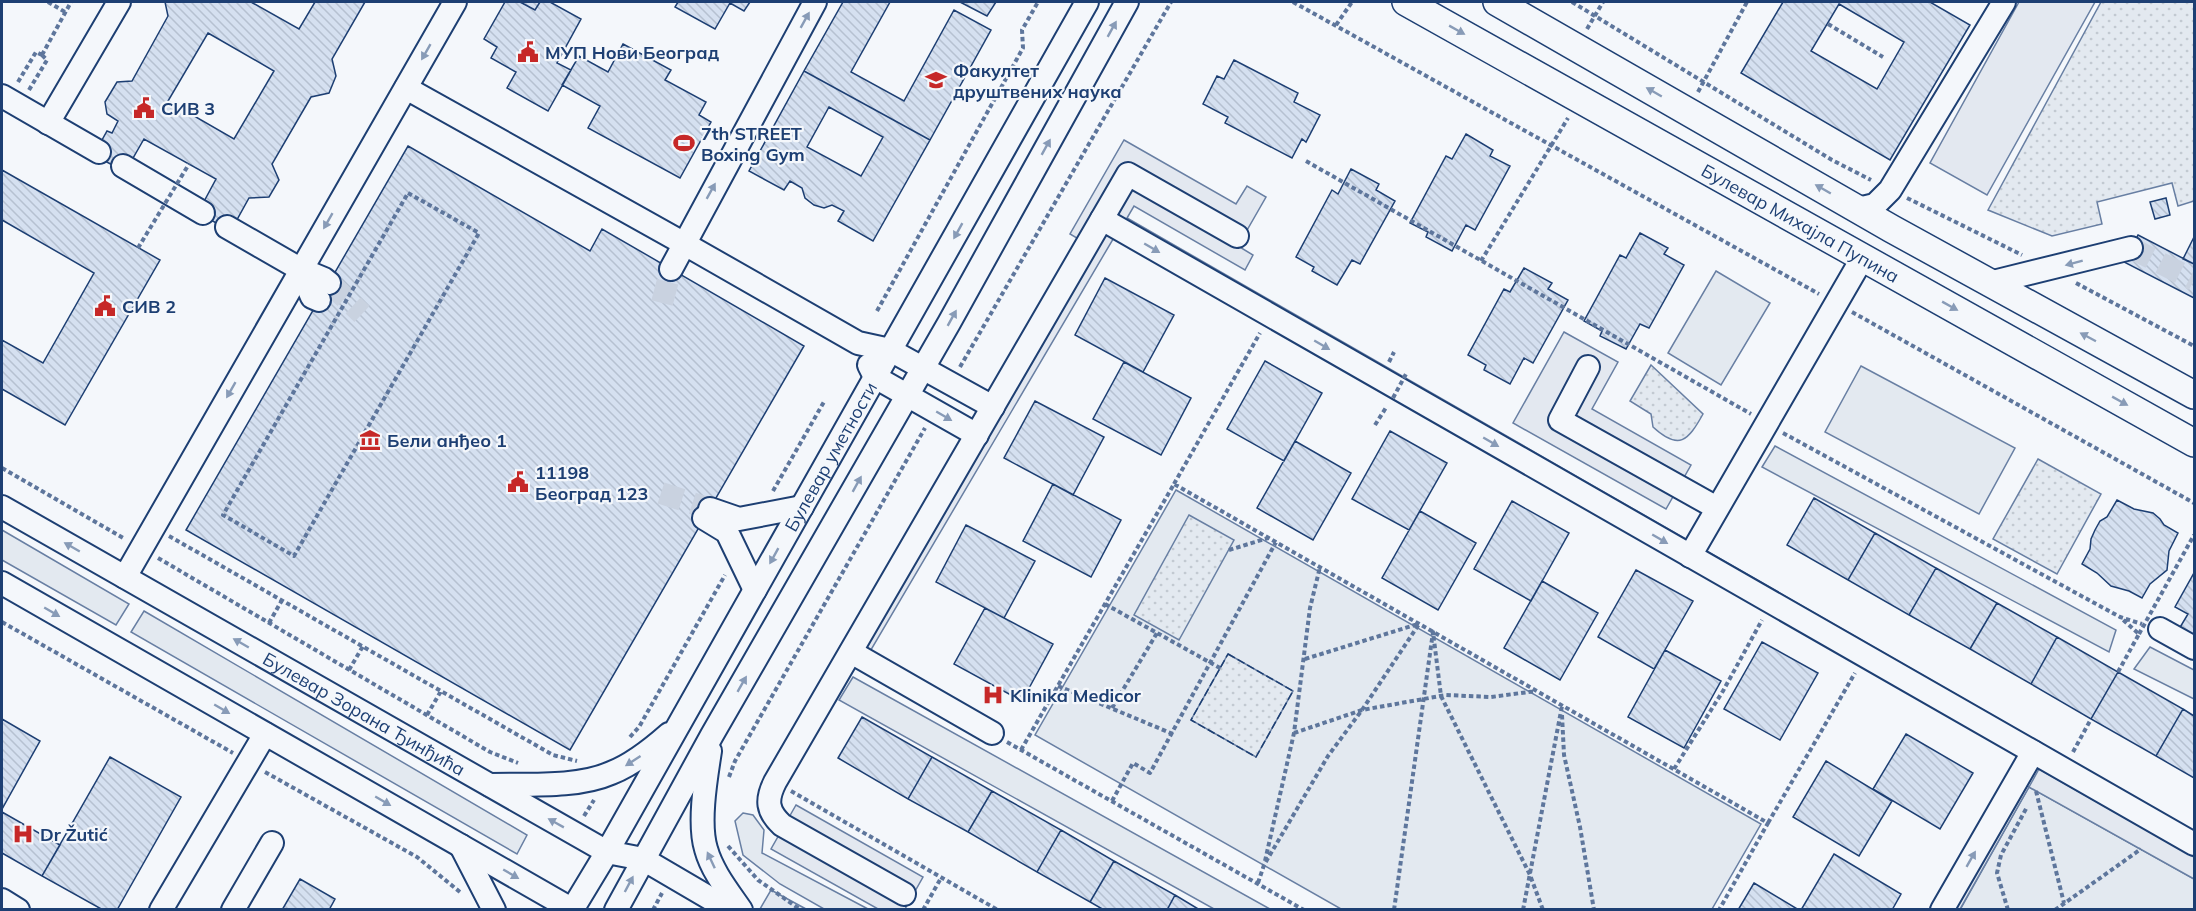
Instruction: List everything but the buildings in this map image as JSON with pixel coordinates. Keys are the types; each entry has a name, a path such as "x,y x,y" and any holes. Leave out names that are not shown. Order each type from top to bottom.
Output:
{"main road":[{"name":"Булевар Михајла Пупина","path":"1406,2 2194,443"},
{"path":"1497,2 1892,230 2194,395"}],"street":[{"path":"48,123 118,2"},
{"path":"125,577 455,2"},
{"path":"677,273 815,2"},
{"name":"Булевар уметности","path":"573,909 1087,2"},
{"name":"Булевар уметности","path":"616,909 712,735 908,396 1127,2"},
{"path":"1858,209 1875,205 1890,190 2004,2"},
{"path":"406,88 858,343 890,350 993,406"},
{"path":"13,94 48,123 99,152"},
{"path":"123,166 203,213"},
{"path":"904,894 782,825 769,809 769,794 775,782 1128,174 1237,236"},
{"path":"1890,190 1887,204 1892,230"},
{"path":"1102,219 2194,844"},
{"path":"226,226 300,269 312,297 324,292"},
{"path":"1989,283 2131,248"},
{"path":"1690,556 1863,257"},
{"path":"858,343 875,377 977,435"},
{"path":"1588,367 1560,420 1717,508"},
{"name":"Булевар Зорана Ђинђића","path":"2,507 607,852 643,860 730,909"},
{"path":"755,590 727,532 707,514 739,519 802,507"},
{"path":"2,584 573,909"},
{"path":"2149,632 2194,648"},
{"path":"851,652 992,734"},
{"path":"489,785 547,785 611,774 654,747 679,725"},
{"path":"161,909 265,734"},
{"path":"712,735 704,799 704,839 706,850 717,874 741,909"},
{"path":"1942,909 2033,752"},
{"path":"233,909 272,843"},
{"path":"460,845 494,909"},
{"path":"2,900 18,909"}],"path":[{"path":"48,2 65,12"},
{"path":"42,55 71,2"},
{"path":"877,310 1023,48 1022,30 1038,2"},
{"path":"951,384 1171,2"},
{"path":"1293,2 2194,503"},
{"path":"1336,25 1352,2"},
{"path":"1595,16 1603,2"},
{"path":"1704,81 1747,2"},
{"path":"1828,24 1883,57"},
{"path":"36,52 42,55 46,60 13,94 36,52"},
{"path":"1481,261 1580,100"},
{"path":"1306,161 1766,423 2149,632"},
{"path":"138,248 189,164"},
{"path":"408,193 479,233 393,383 294,556 223,515 408,193"},
{"path":"1021,750 1270,315"},
{"path":"1375,426 1406,374"},
{"path":"759,515 825,400"},
{"path":"726,784 735,760 935,411"},
{"path":"2,468 490,752 521,764"},
{"path":"1174,484 1768,824"},
{"path":"153,527 553,755 580,763 568,766"},
{"path":"2118,672 2149,632 2194,535"},
{"path":"1229,549 1269,538"},
{"path":"1112,801 1133,763 1149,773 1173,734 1276,542"},
{"path":"625,743 639,727 737,554"},
{"path":"1258,883 1264,866 1294,733 1310,608 1320,567"},
{"path":"268,622 282,600"},
{"path":"1105,604 1220,668"},
{"path":"2120,617 2149,632"},
{"path":"1305,659 1419,624"},
{"path":"1264,866 1328,756 1362,710 1419,624"},
{"path":"1433,632 1441,696 1530,874 1543,909"},
{"path":"1394,909 1433,632"},
{"path":"1112,708 1157,633"},
{"path":"1674,769 1723,691 1751,639"},
{"path":"349,670 363,646"},
{"path":"1719,909 1865,656"},
{"path":"1058,686 1173,734"},
{"path":"427,715 441,691"},
{"path":"1294,733 1362,710 1441,696 1491,697 1536,691"},
{"path":"1523,909 1562,706"},
{"path":"1562,706 1563,755 1580,827 1594,909"},
{"path":"2064,769 2091,719"},
{"path":"992,734 1304,909"},
{"path":"775,782 998,909"},
{"path":"2008,909 1997,873 2001,855 2036,791 2064,903"},
{"path":"584,816 596,797"},
{"path":"725,836 727,845 758,880 801,909"},
{"path":"2055,909 2141,849"},
{"path":"923,909 942,878"}],"shaded area":[{"path":"2019,2 2095,2 1987,195 1930,163"},
{"path":"2101,2 2194,2 2194,201 2178,206 2172,183 2097,202 2102,224 2052,236 1988,210"},
{"path":"1124,140 1236,204 1247,186 1266,197 1238,246 1253,255 1245,270 1134,206 1127,218 2194,831 2194,844 1119,229 865,660 851,652 1082,241 1070,234"},
{"path":"1716,271 1770,303 1721,385 1668,353"},
{"path":"1564,332 1618,362 1592,409 1691,465 1666,509 1513,423"},
{"path":"1651,365 1703,414 1693,431 1682,440 1676,441 1662,434 1653,427 1651,414 1630,401"},
{"path":"1861,366 2015,448 1979,514 1825,432"},
{"path":"1775,446 2116,630 2109,652 1762,467"},
{"path":"2038,459 2101,494 2057,574 1993,539"},
{"path":"1176,490 1761,824 1712,909 1341,909 1035,735"},
{"path":"1189,515 1234,540 1179,640 1134,615"},
{"path":"2,530 129,604 116,625 2,560"},
{"path":"144,611 527,835 517,854 131,632"},
{"path":"2150,647 2194,670 2194,699 2134,669"},
{"path":"1228,654 1293,691 1256,757 1191,720"},
{"path":"853,677 1270,909 1214,909 839,700"},
{"path":"2039,769 2194,857 2194,879 2029,787"},
{"path":"2010,776 2029,787 1960,909 1934,909"},
{"path":"2029,787 2194,879 2194,909 1960,910"},
{"path":"796,805 923,877 905,909 878,909 771,849"},
{"path":"743,813 753,815 764,830 762,853 868,909 824,909 780,884 743,855 735,821"},
{"path":"771,890 806,909 760,909"}],"tunnel":[{"path":"2131,248 2194,280"},
{"path":"662,303 671,269"},
{"path":"329,283 362,314"},
{"path":"661,493 710,509"}],"fence":[{"path":"1228,654 1293,691 1256,757 1191,720 1228,654"}],"place":[{"name":"МУП Нови Београд","path":"528,52"},
{"name":"Факултет друштвених наука","path":"936,80"},
{"name":"СИВ 3","path":"144,108"},
{"name":"7th STREET Boxing Gym","path":"684,143"},
{"name":"СИВ 2","path":"105,306"},
{"name":"Бели анђео 1","path":"370,440"},
{"name":"11198 Београд 123","path":"518,482"},
{"name":"Klinika Medicor","path":"993,695"},
{"name":"Dr Žutić","path":"23,834"}]}
